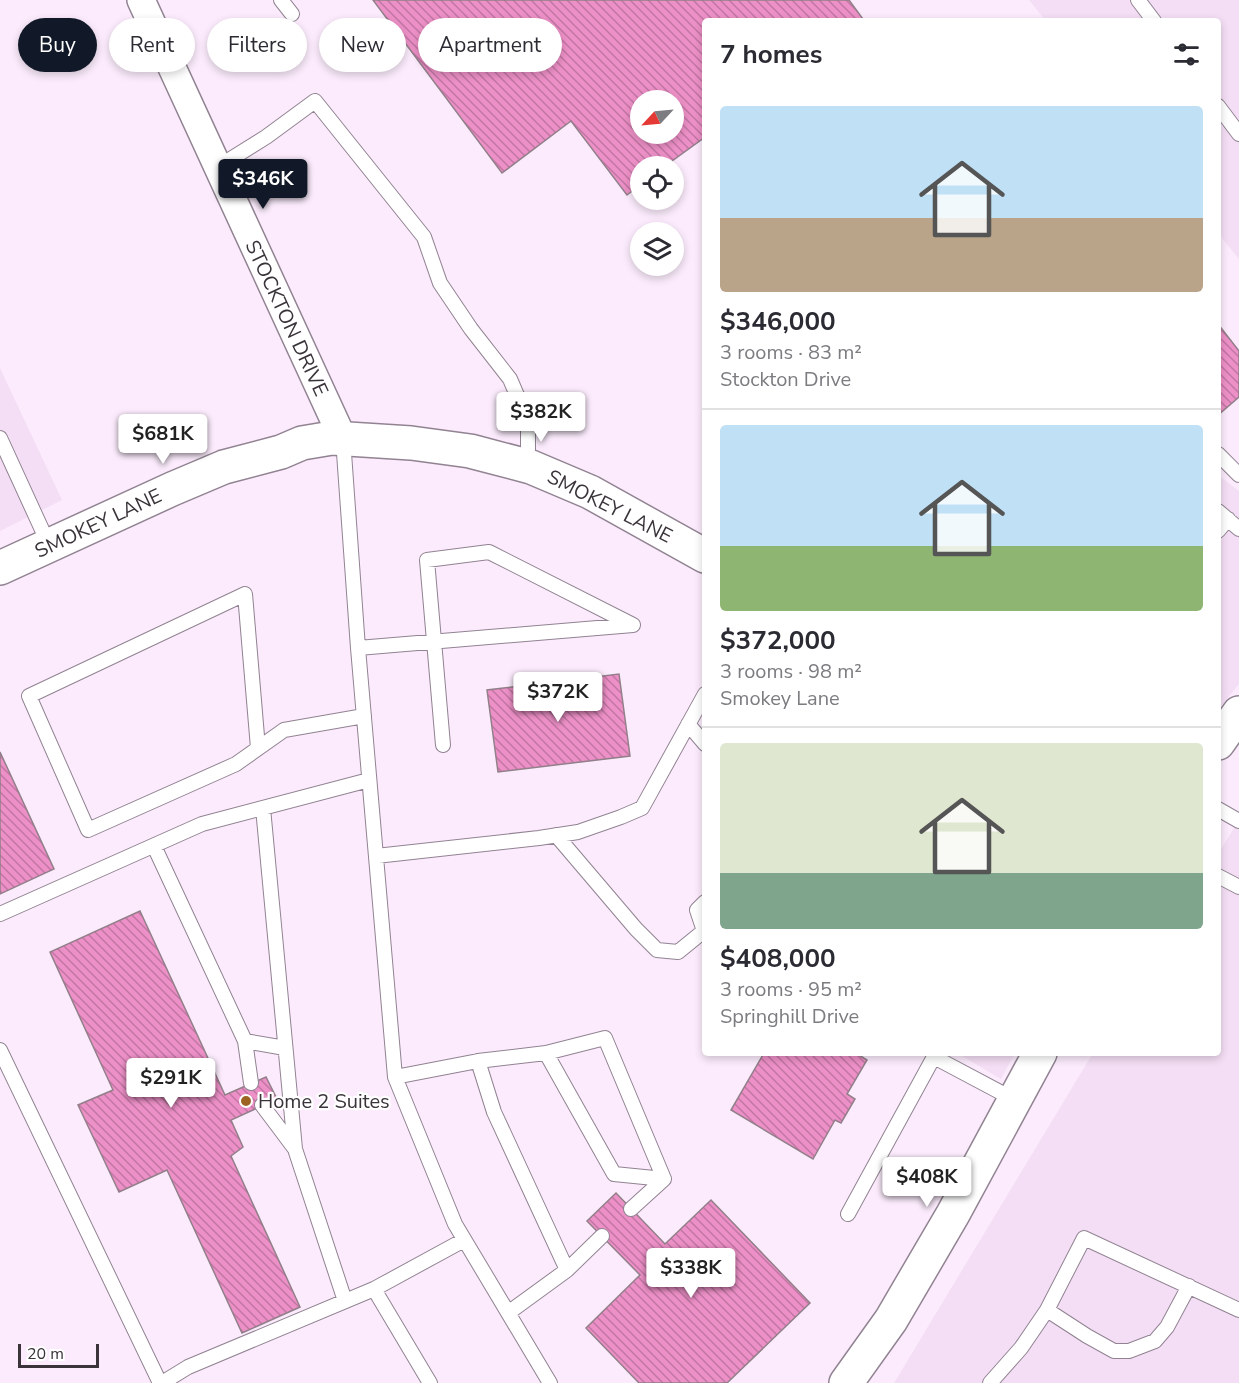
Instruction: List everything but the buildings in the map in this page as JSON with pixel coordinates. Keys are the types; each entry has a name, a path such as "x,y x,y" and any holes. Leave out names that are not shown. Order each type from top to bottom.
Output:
{"street":[{"name":"STOCKTON DRIVE","path":"141,0 343,439"},
{"name":"SMOKEY LANE","path":"0,568 224,467 281,452 302,443 332,438 411,443 471,451 528,466 590,492 702,554"},
{"path":"1221,739 1239,713"},
{"path":"846,1383 891,1320 953,1214 1038,1056"}],"lane":[{"path":"281,0 292,14"},
{"path":"1138,0 1152,18"},
{"path":"218,167 315,101 424,237 440,283 471,329 510,379 528,421 528,466"},
{"path":"1221,110 1239,134"},
{"path":"0,438 49,546"},
{"path":"343,439 358,648 395,1077 454,1224 550,1383"},
{"path":"1221,457 1239,475"},
{"path":"1223,515 1239,529"},
{"path":"358,648 434,642 633,625 489,552 427,560 434,642 443,745"},
{"path":"258,748 245,594 29,696 88,830 236,764 284,730 364,717"},
{"path":"376,856 578,832 642,808 702,699"},
{"path":"688,724 702,740"},
{"path":"0,914 202,824 369,780"},
{"path":"262,808 295,1149 345,1301"},
{"path":"1221,811 1239,821"},
{"path":"556,835 636,929 657,950 678,952 702,932"},
{"path":"154,846 245,1041 251,1083"},
{"path":"1221,878 1239,887"},
{"path":"702,906 697,910 702,924"},
{"path":"395,1077 478,1061 546,1053 605,1038 664,1179"},
{"path":"245,1041 285,1048"},
{"path":"0,1050 161,1383 188,1367 374,1289 464,1240"},
{"path":"546,1053 614,1174 664,1179"},
{"path":"848,1214 934,1056"},
{"path":"937,1056 1015,1100"},
{"path":"478,1061 494,1112 567,1270"},
{"path":"262,1106 295,1149"},
{"path":"631,1209 664,1179"},
{"path":"508,1313 567,1270 602,1236"},
{"path":"990,1383 1021,1348 1047,1310 1084,1238 1239,1310"},
{"path":"1047,1310 1114,1351 1130,1351 1155,1341 1167,1328 1189,1286"},
{"path":"374,1289 430,1383"}],"shaded area":[{"path":"1029,0 1239,0 1239,259 1221,237 1221,18 1044,18"},
{"path":"0,368 62,500 0,531"},
{"path":"1221,477 1239,491 1239,684 1221,706"},
{"path":"1239,820 1239,1383 894,1383 1091,1056 1221,1056 1221,849"},
{"path":"962,1056 1013,1056 1001,1079"}],"place":[{"name":"Home 2 Suites","path":"246,1101"}]}
